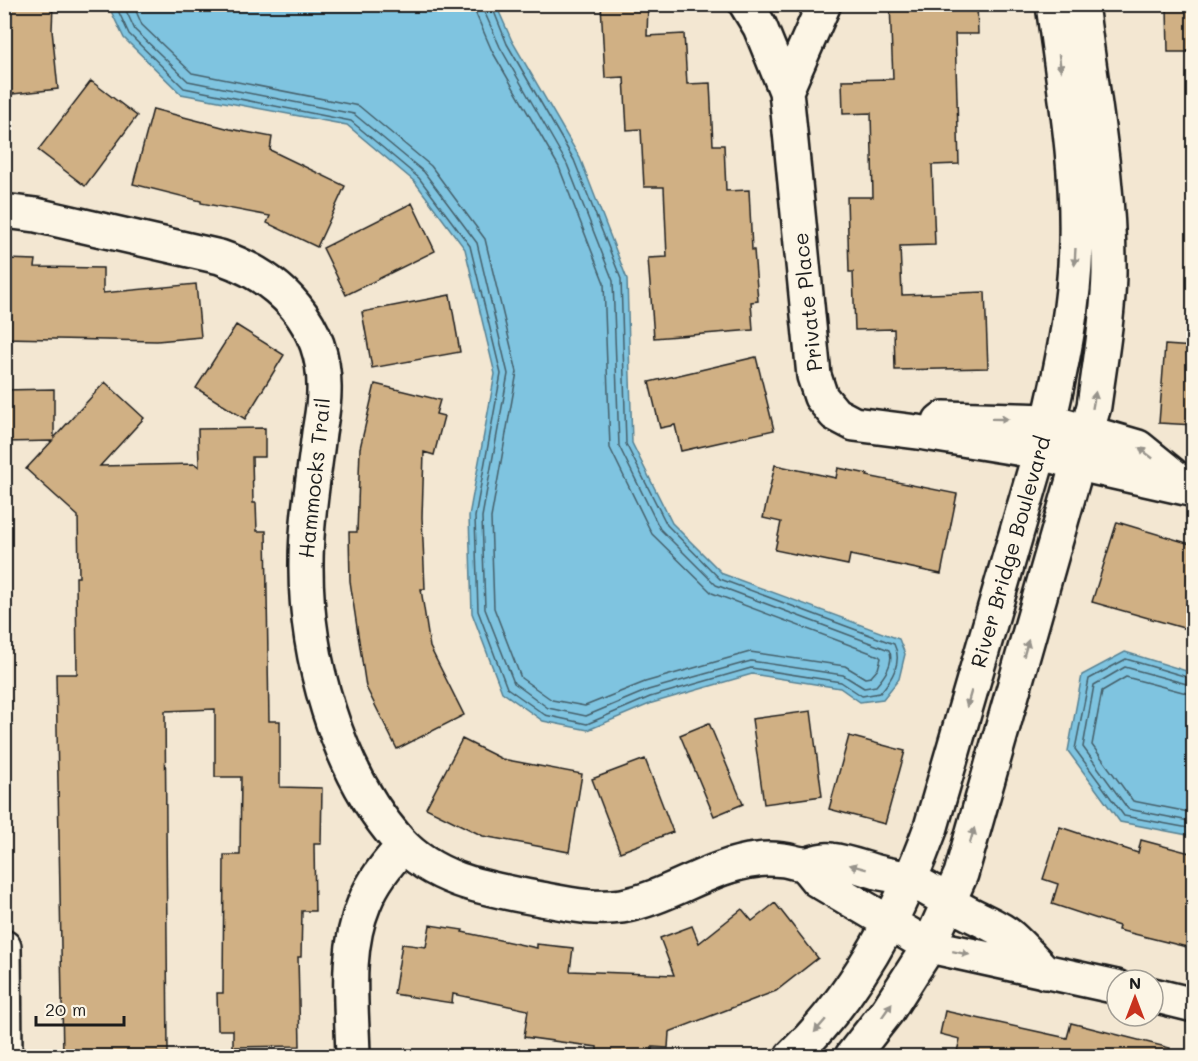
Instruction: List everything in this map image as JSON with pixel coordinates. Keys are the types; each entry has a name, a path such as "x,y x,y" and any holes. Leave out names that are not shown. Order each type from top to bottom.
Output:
{"street":[{"name":"Private Place","path":"746,4 760,27 786,91 814,376 820,397 835,414 854,424 925,433 1045,436"},
{"name":"Private Place","path":"786,91 824,4"},
{"name":"River Bridge Boulevard","path":"792,1056 830,1014 872,954 911,880 932,827 1045,436 1062,364 1069,321 1074,289 1076,239 1074,164 1053,4"},
{"name":"River Bridge Boulevard","path":"852,1056 888,1010 929,946 962,874 1094,406 1106,327 1109,273 1106,194 1081,4"},
{"name":"Hammocks Trail","path":"4,211 36,215 220,257 262,276 296,307 318,347 324,393 308,521 306,564 310,628 318,670 334,725 350,765 383,824 403,846 426,864 464,882 580,906 602,908 624,906 740,862 783,859 804,864 827,859 911,880 948,903 1009,935 1045,972"},
{"path":"1045,436 1086,432 1138,447 1192,490"},
{"path":"1045,436 1078,464 1192,490"},
{"path":"353,1056 352,970 357,925 373,885 384,867 403,846"},
{"path":"804,864 817,880 929,946 1105,984"},
{"path":"4,947 5,1056"},
{"path":"1165,998 1194,1005"}],"water":[{"path":"108,5 496,5 512,41 580,158 627,279 632,443 672,523 723,574 899,639 905,654 899,679 883,699 860,702 840,688 752,674 652,703 588,730 543,721 502,692 472,613 469,516 495,374 465,249 415,182 347,125 181,94 124,38"},
{"path":"1125,652 1193,673 1193,836 1120,822 1068,751 1082,675"}],"building":[{"path":"4,4 53,4 52,30 58,89 4,95"},
{"path":"601,4 648,4 647,36 684,34 687,84 710,83 713,145 724,145 726,191 749,190 752,250 754,250 758,301 751,302 753,330 654,338 648,258 667,257 664,187 644,187 641,129 627,130 624,77 605,78"},
{"path":"890,4 977,4 978,34 955,34 959,164 932,165 935,245 900,246 902,295 985,292 988,368 895,370 894,329 855,330 853,272 849,272 847,197 873,197 871,113 843,114 842,80 893,79"},
{"path":"1167,7 1194,7 1194,52 1168,52"},
{"path":"91,81 137,116 85,186 38,150"},
{"path":"153,109 230,129 272,137 270,150 345,186 317,247 267,223 270,216 201,203 201,201 133,184"},
{"path":"412,203 435,251 346,295 323,248"},
{"path":"5,259 36,260 35,267 103,268 103,293 196,284 201,337 157,341 4,338"},
{"path":"450,295 460,352 372,368 362,312"},
{"path":"236,325 284,355 245,419 196,388"},
{"path":"1165,345 1194,347 1194,425 1159,423"},
{"path":"756,357 774,430 681,451 675,425 660,428 649,382"},
{"path":"105,382 144,418 100,466 195,464 199,467 198,429 265,428 265,457 252,457 253,503 256,503 257,531 266,531 269,721 280,721 280,787 322,788 321,844 314,844 315,911 302,911 301,957 298,957 300,1046 233,1047 233,1030 218,1030 217,993 223,993 224,855 240,855 241,777 215,777 215,709 165,711 168,1053 144,1053 144,1056 63,1056 56,674 77,674 78,516 26,469 52,441 4,442 4,390 54,389 54,438"},
{"path":"375,384 440,400 436,414 444,416 434,455 424,452 422,517 425,589 421,589 430,647 464,715 397,749 366,687 350,581 349,532 357,532 360,448"},
{"path":"775,465 836,478 838,468 957,494 941,574 850,555 848,565 775,550 781,522 763,518"},
{"path":"1117,522 1194,545 1194,631 1092,602"},
{"path":"811,711 822,796 764,804 752,719"},
{"path":"709,723 743,804 714,816 680,735"},
{"path":"849,736 905,751 885,824 829,809"},
{"path":"462,739 502,759 582,774 569,852 483,836 426,808"},
{"path":"645,759 673,832 620,852 592,779"},
{"path":"1060,827 1138,853 1141,840 1194,854 1194,922 1187,947 1118,930 1119,926 1052,904 1058,884 1043,879"},
{"path":"775,903 818,958 776,991 669,1032 668,1048 652,1047 652,1056 597,1056 597,1047 524,1037 528,1010 453,994 452,1003 394,994 402,944 426,947 430,925 463,930 462,932 537,948 537,944 573,948 570,971 674,975 660,938 692,926 699,943 742,909 752,921"},
{"path":"945,1011 1067,1038 1071,1023 1170,1048 1169,1056 956,1056 960,1039 940,1034"}]}
